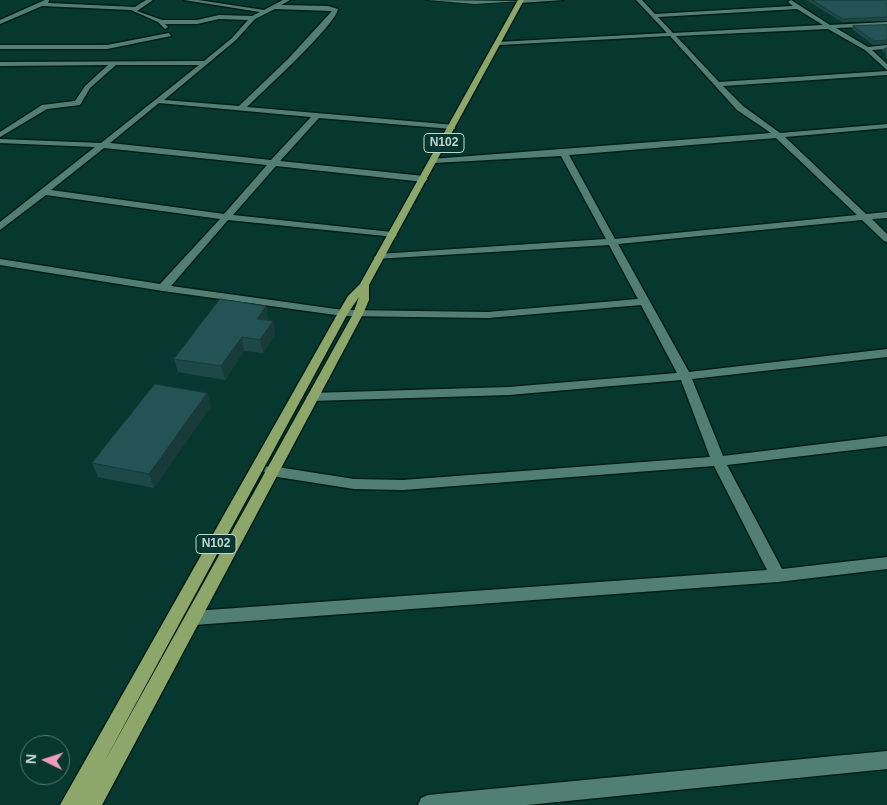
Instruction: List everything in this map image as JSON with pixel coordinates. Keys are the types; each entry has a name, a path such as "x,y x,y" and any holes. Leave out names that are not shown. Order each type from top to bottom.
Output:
{"main road":[{"name":"N102","path":"70,805 350,313 364,300 364,285 424,180 521,1"},
{"name":"N102","path":"92,805 312,397 350,313"}],"street":[{"path":"0,22 24,14 49,0"},
{"path":"42,4 134,9 150,0"},
{"path":"187,0 267,9 328,8 336,10 320,31 286,67 241,108"},
{"path":"0,227 234,39 253,18 287,0"},
{"path":"521,1 560,0"},
{"path":"639,0 740,108 778,135 887,239"},
{"path":"789,0 867,49 887,68"},
{"path":"653,16 798,7"},
{"path":"134,9 136,12 161,22 197,22 219,17 253,18"},
{"path":"161,22 173,42"},
{"path":"499,44 887,24"},
{"path":"0,47 107,47 169,35"},
{"path":"867,49 887,47"},
{"path":"0,64 203,63"},
{"path":"0,135 45,107 76,103 87,87 114,64"},
{"path":"716,84 887,73"},
{"path":"156,101 452,127"},
{"path":"163,288 227,217 272,163 317,115"},
{"path":"434,161 564,153 887,126"},
{"path":"0,141 102,145 424,180"},
{"path":"564,153 685,376 718,461 778,576"},
{"path":"43,192 227,217 392,236"},
{"path":"379,257 611,242 887,216"},
{"path":"0,262 163,288 350,313 488,315 644,302"},
{"path":"312,397 509,391 685,376 887,353"},
{"path":"271,471 378,486 718,461 887,441"},
{"path":"194,618 778,576 887,563"},
{"path":"428,805 887,760"}],"lane":[{"path":"429,0 475,3 521,1"}],"building":[{"path":"812,0 887,0 887,17 843,19"},
{"path":"887,25 887,40 874,41 853,26"},
{"path":"220,299 266,306 257,319 273,321 260,340 242,337 221,366 174,359"},
{"path":"155,384 207,393 149,474 92,463"}]}
